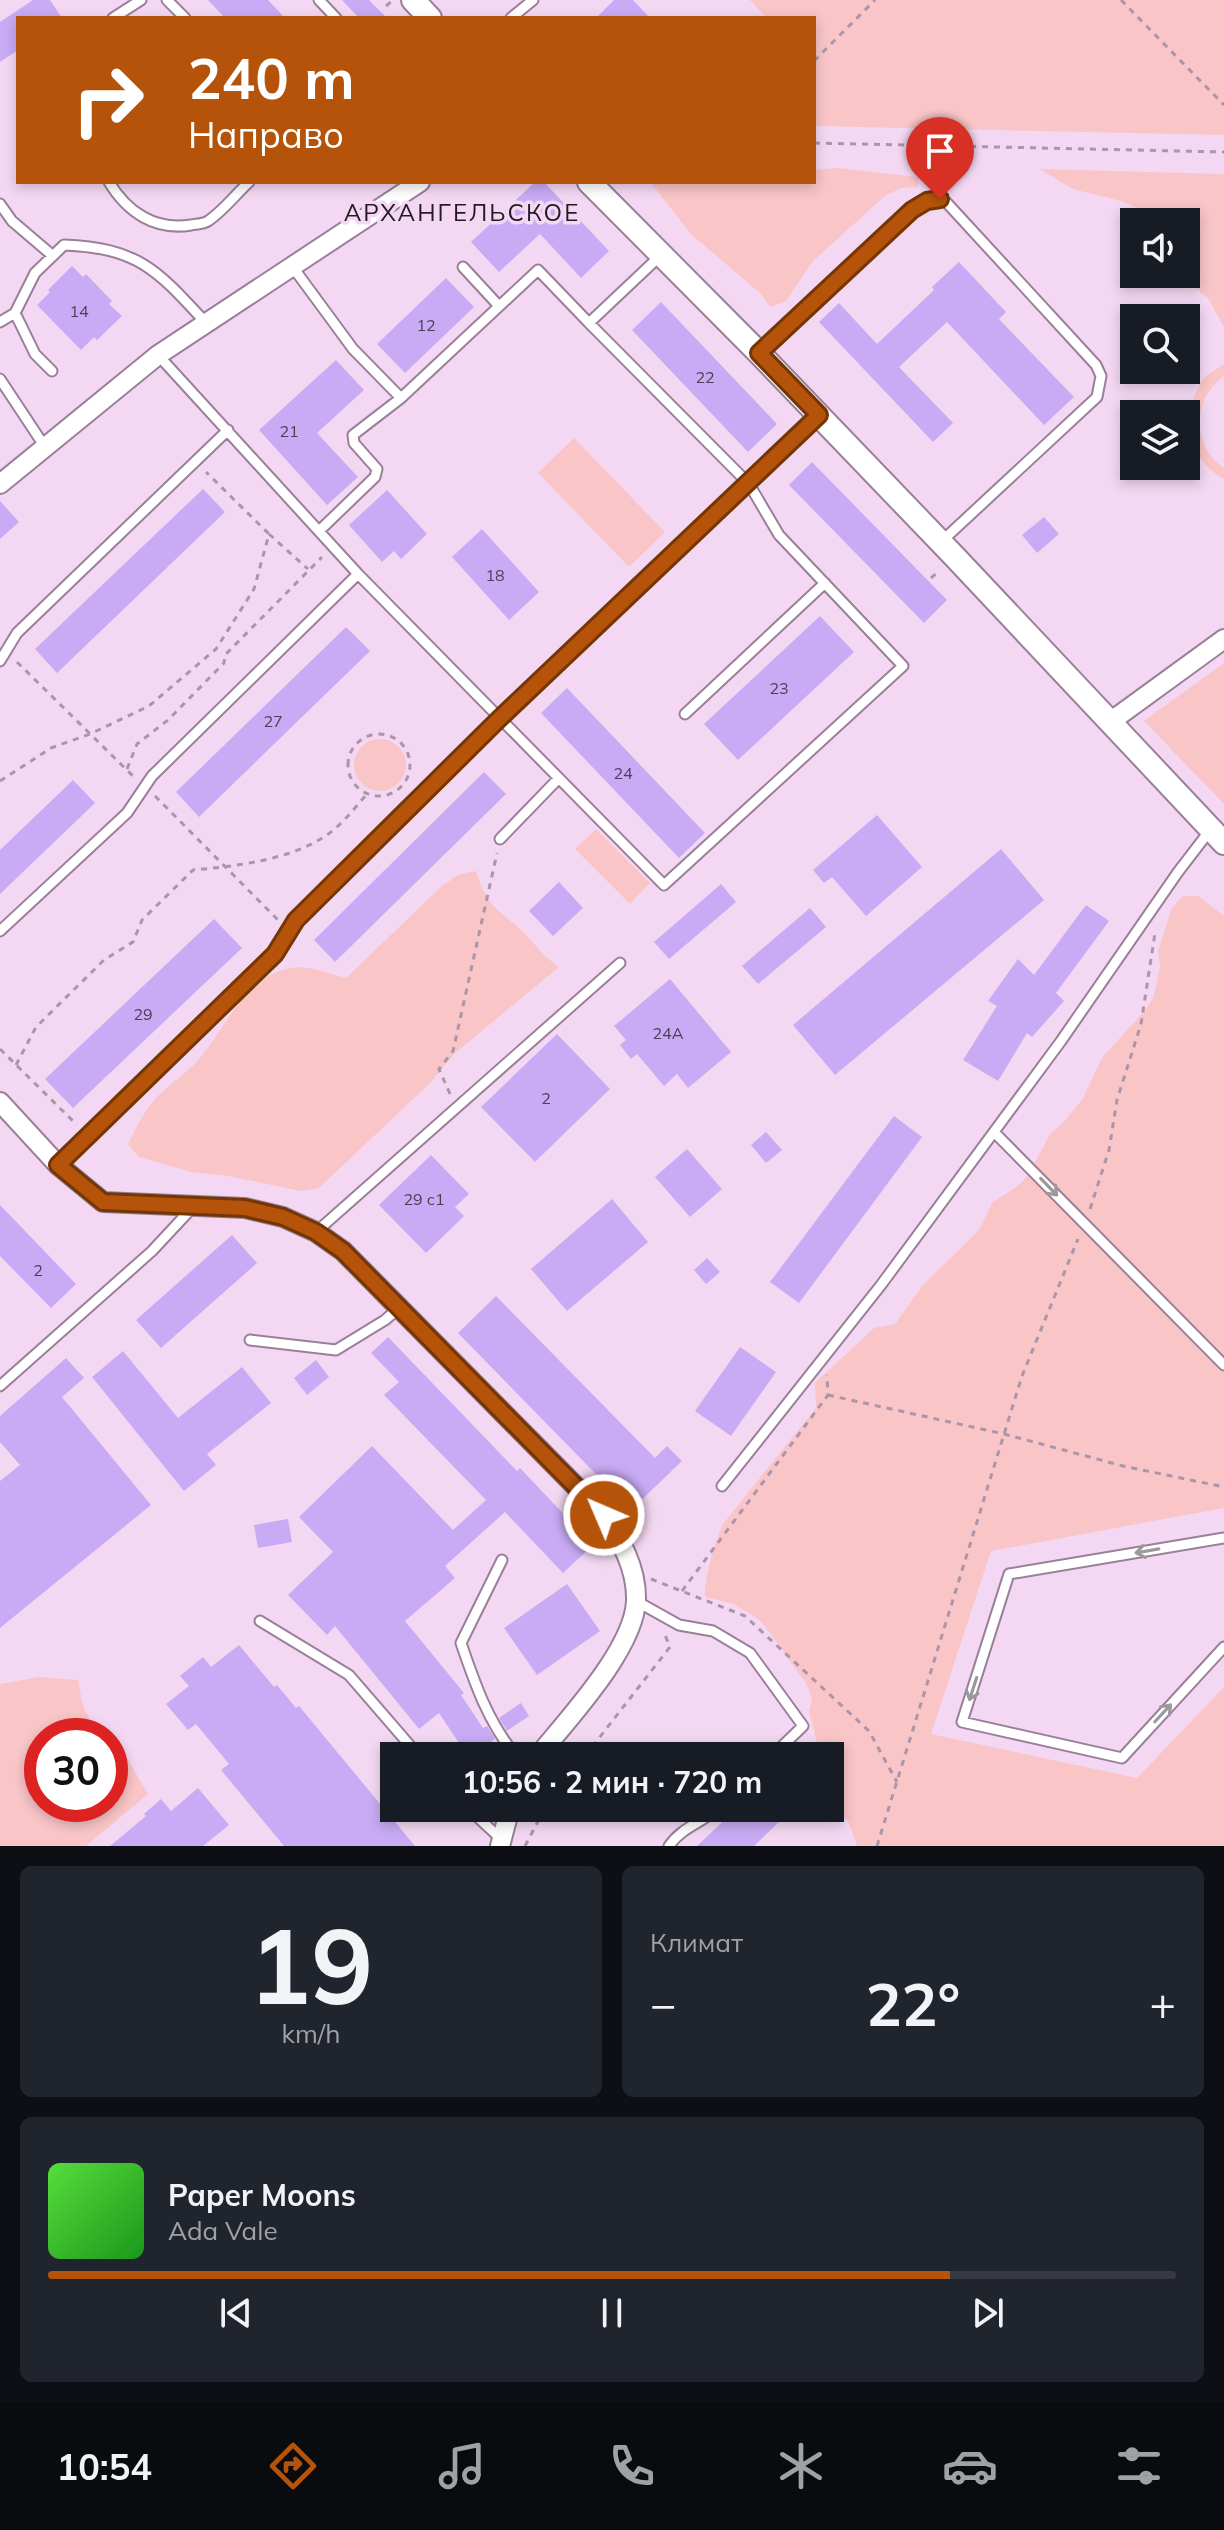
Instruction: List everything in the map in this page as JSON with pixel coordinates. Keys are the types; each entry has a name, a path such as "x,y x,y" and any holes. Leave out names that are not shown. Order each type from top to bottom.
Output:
{"street":[{"path":"413,0 428,16"},
{"path":"0,484 158,355 417,184"},
{"path":"591,184 819,415 1217,836"},
{"path":"1110,722 1224,639"},
{"path":"0,1102 58,1165 103,1202 245,1208 283,1217 316,1232 343,1251 604,1515 622,1543 632,1572 636,1601 628,1633 619,1648 595,1685 549,1742"},
{"path":"501,1842 506,1822"}],"lane":[{"path":"116,16 141,0"},
{"path":"167,0 183,16"},
{"path":"319,0 334,16"},
{"path":"513,16 533,0"},
{"path":"110,184 115,193 140,217 154,224 178,227 207,222 247,184"},
{"path":"759,353 912,210 927,201 940,199 947,203 1096,365 1101,376 1097,397 940,542"},
{"path":"0,204 12,221 53,256"},
{"path":"0,322 15,313 35,273 64,245 97,246 143,262 206,323"},
{"path":"589,323 661,255"},
{"path":"292,266 353,349 401,398"},
{"path":"463,267 499,306"},
{"path":"158,355 358,574 664,885 903,666 779,535 749,484 538,270 401,398 353,435 354,443 377,469 375,477 319,531"},
{"path":"15,313 35,354 52,371"},
{"path":"0,379 45,447"},
{"path":"58,1165 275,954 296,920 499,719 819,415"},
{"path":"0,661 17,633 228,430"},
{"path":"0,931 127,813 152,776 358,574"},
{"path":"685,714 825,583"},
{"path":"500,839 558,779"},
{"path":"722,1486 881,1285 1159,899 1217,836"},
{"path":"316,1232 620,963"},
{"path":"994,1132 1224,1365"},
{"path":"0,1386 152,1251 193,1207"},
{"path":"250,1340 336,1350 399,1308"},
{"path":"1224,1538 1009,1574 962,1722 1122,1758 1224,1647"},
{"path":"502,1560 461,1643 479,1697 504,1742"},
{"path":"636,1601 679,1625 713,1631 750,1653 803,1726 786,1742"},
{"path":"260,1621 349,1675 407,1742"},
{"path":"482,1822 501,1842"},
{"path":"669,1846 678,1833 701,1822"}],"path":[{"path":"386,6 393,0"},
{"path":"816,59 875,0"},
{"path":"1121,0 1224,105"},
{"path":"816,143 1224,152"},
{"path":"195,462 309,570"},
{"path":"0,781 51,748 90,734 149,706 216,649 254,589 269,534"},
{"path":"126,770 137,744 168,720 215,673 224,663 225,655 334,547"},
{"path":"384,734 399,741 408,754 410,770 404,785 391,794 367,794 350,777 348,761 351,753 368,736 384,734"},
{"path":"16,1065 36,1027 104,960 133,942 142,920 193,870 227,867 291,854 336,828 367,794"},
{"path":"456,1108 439,1069 453,1051 500,839"},
{"path":"877,1846 1022,1376 1084,1223 1109,1150 1117,1100 1141,1024 1159,899"},
{"path":"0,1049 88,1136"},
{"path":"682,1591 828,1395 827,1353"},
{"path":"828,1395 1004,1434 1123,1466 1224,1487"},
{"path":"632,1572 745,1616 869,1731 897,1782"},
{"path":"596,1742 670,1647 655,1609"},
{"path":"525,1846 538,1822"}],"shaded area":[{"path":"750,0 1224,0 1224,135 816,126 816,16 765,16"},
{"path":"837,168 918,177 918,187 901,188 885,196 813,261 786,301 770,307 761,294 692,235 652,184 816,184 816,170"},
{"path":"1040,169 1224,174 1224,327 1208,298 1195,288 1200,288 1200,208 1137,208 1065,185"},
{"path":"1224,364 1224,376 1206,397 1200,422 1200,400 1193,400 1200,383"},
{"path":"1200,422 1206,447 1224,468 1224,479 1200,457"},
{"path":"574,438 665,532 629,567 538,473"},
{"path":"1224,663 1224,804 1144,721"},
{"path":"380,739 398,747 406,765 398,783 380,791 362,783 354,765 362,747"},
{"path":"596,829 650,883 630,904 575,849"},
{"path":"476,871 484,892 494,906 559,967 455,1053 430,1083 319,1188 301,1191 191,1172 139,1157 128,1144 152,1102 198,1060 236,1007 258,984 271,975 293,967 316,969 346,978 442,886 458,875"},
{"path":"1183,896 1198,896 1224,916 1224,1508 991,1551 931,1734 1137,1778 1224,1687 1224,1846 857,1846 844,1817 844,1742 817,1742 809,1712 812,1698 806,1683 761,1621 734,1604 705,1597 708,1571 717,1540 723,1524 816,1408 815,1383 874,1328 895,1324 923,1285 979,1230 992,1203 1019,1185 1029,1174 1050,1134 1082,1100 1102,1058 1154,996 1160,966 1158,951 1172,908"},
{"path":"40,1677 78,1680 81,1698 90,1718 24,1718 24,1822 115,1822 86,1846 0,1846 0,1684"},
{"path":"128,1760 148,1794 128,1811"}],"building":[{"path":"33,0 50,0 61,16 16,16 16,51 0,62 0,22"},
{"path":"208,0 268,0 283,16 223,16"},
{"path":"342,0 369,0 385,16 357,16"},
{"path":"614,0 633,0 648,16 598,16"},
{"path":"533,184 546,184 609,251 581,278 540,234 499,272 471,242"},
{"path":"959,262 1006,312 999,319 1074,397 1044,425 947,322 899,367 953,423 933,442 819,322 839,303 877,344"},
{"path":"72,266 83,277 86,274 122,316 97,340 94,337 81,350 37,305"},
{"path":"446,278 474,307 405,373 377,344"},
{"path":"661,302 777,424 748,452 632,330"},
{"path":"336,360 364,390 317,433 358,477 327,505 259,430"},
{"path":"812,462 947,600 924,623 789,485"},
{"path":"203,489 225,512 57,673 35,649"},
{"path":"387,490 427,534 401,559 394,551 382,562 349,525"},
{"path":"0,501 19,522 0,539"},
{"path":"1044,517 1059,534 1037,553 1022,535"},
{"path":"482,529 539,592 509,620 452,557"},
{"path":"820,616 854,652 738,760 704,724"},
{"path":"346,627 370,651 199,817 176,792"},
{"path":"567,688 705,833 679,858 541,713"},
{"path":"484,772 506,794 335,962 314,940"},
{"path":"73,780 95,803 0,894 0,850"},
{"path":"877,815 922,867 866,916 832,877 824,883 813,870"},
{"path":"1001,849 1044,900 835,1075 793,1025"},
{"path":"559,882 583,908 553,936 529,911"},
{"path":"721,884 736,902 669,959 654,942"},
{"path":"1086,905 1109,921 1056,993 1064,1001 1032,1037 1027,1033 998,1081 963,1060 997,1006 988,1001 1018,959 1034,975"},
{"path":"810,908 826,927 758,984 742,966"},
{"path":"214,919 242,948 73,1108 45,1079"},
{"path":"670,979 731,1052 688,1088 677,1074 664,1086 637,1054 631,1059 620,1045 626,1040 614,1026"},
{"path":"557,1034 610,1089 535,1162 481,1107"},
{"path":"894,1116 922,1137 799,1303 770,1282"},
{"path":"766,1132 782,1150 766,1163 751,1145"},
{"path":"687,1149 722,1189 690,1217 655,1177"},
{"path":"431,1155 469,1194 455,1207 464,1216 426,1253 379,1205"},
{"path":"612,1199 648,1242 567,1311 531,1269"},
{"path":"0,1205 76,1284 51,1308 0,1256"},
{"path":"232,1235 257,1263 161,1348 136,1320"},
{"path":"707,1258 720,1272 706,1284 694,1270"},
{"path":"496,1296 655,1458 667,1446 682,1461 631,1510 458,1333"},
{"path":"388,1337 593,1545 563,1573 505,1512 445,1566 455,1578 405,1621 464,1693 461,1695 483,1728 487,1726 495,1739 491,1742 458,1742 439,1713 419,1729 335,1626 327,1635 288,1595 333,1552 299,1517 372,1446 453,1530 486,1500 384,1395 399,1382 371,1353"},
{"path":"740,1347 776,1372 731,1436 695,1411"},
{"path":"123,1351 178,1418 242,1367 271,1403 207,1454 216,1465 184,1491 92,1377"},
{"path":"66,1358 84,1378 62,1397 151,1505 0,1628 0,1481 20,1465 0,1442 0,1416"},
{"path":"316,1360 329,1377 307,1395 294,1378"},
{"path":"288,1519 292,1542 258,1548 254,1525"},
{"path":"567,1584 600,1631 537,1675 504,1628"},
{"path":"239,1645 274,1687 277,1685 296,1708 299,1706 380,1804 380,1822 395,1822 415,1846 284,1846 221,1770 229,1764 196,1724 188,1730 166,1704 189,1686 180,1676 203,1657 211,1667"},
{"path":"521,1703 529,1716 507,1731 499,1718"},
{"path":"198,1788 229,1825 203,1846 110,1846 161,1799 171,1811"},
{"path":"722,1822 779,1822 754,1846 697,1846"}],"district":[{"name":"АРХАНГЕЛЬСКОЕ","path":"462,212"}],"route":[{"path":"604,1515 343,1251 316,1232 283,1217 245,1208 103,1202 58,1165 275,954 296,920 499,719 819,415 759,353 912,210 927,201 940,199"}]}
